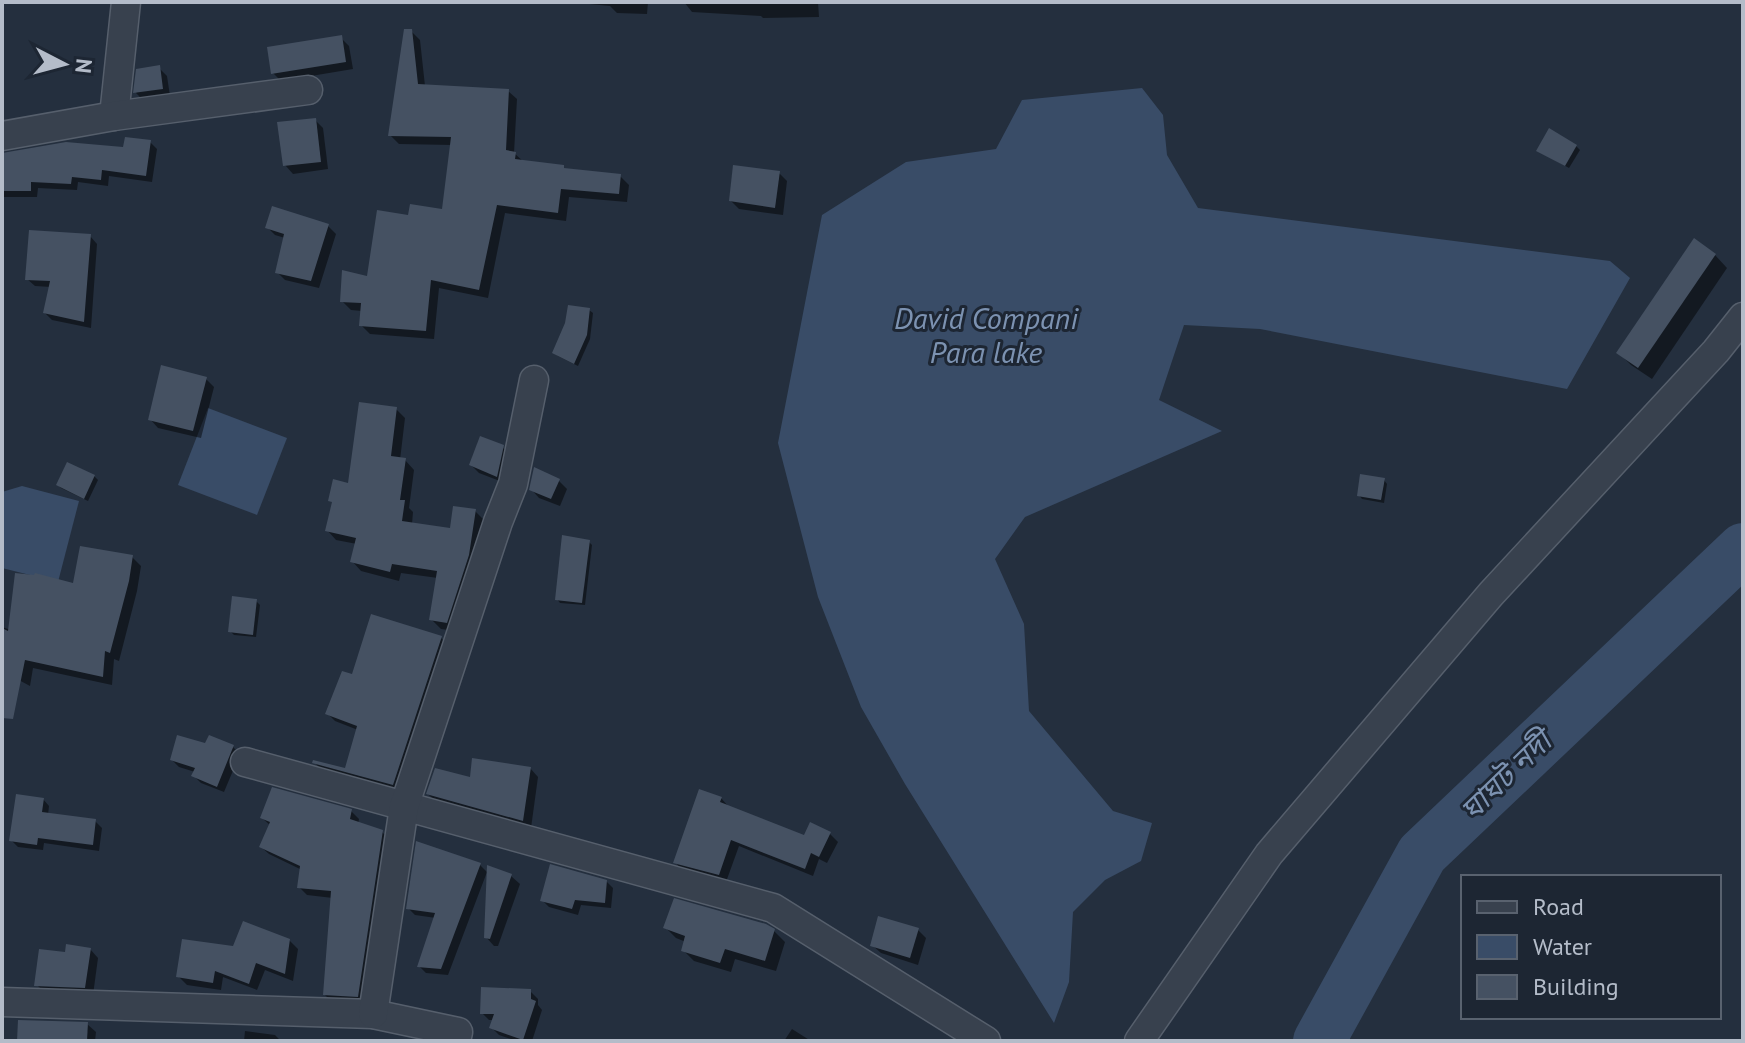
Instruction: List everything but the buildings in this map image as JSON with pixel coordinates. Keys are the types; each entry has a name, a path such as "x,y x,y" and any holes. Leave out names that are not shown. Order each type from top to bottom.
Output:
{"street":[{"path":"114,116 126,2"},
{"path":"2,136 114,116 308,90"},
{"path":"1139,1041 1269,854 1491,594 1716,351 1743,317"},
{"path":"373,1014 404,807 513,484 534,380"},
{"path":"245,762 773,908 986,1041"},
{"path":"2,1002 373,1014 458,1032 456,1041"}],"water":[{"name":"David Compani Para lake","path":"1142,88 1163,115 1167,155 1198,208 1610,261 1630,278 1567,389 1260,329 1184,325 1159,400 1222,431 1025,517 995,559 1024,624 1029,711 1113,811 1152,823 1141,861 1105,880 1073,912 1069,982 1054,1023 905,784 861,707 818,597 778,443 822,215 906,162 996,149 1022,100"},
{"path":"208,408 287,438 257,515 178,485"},
{"path":"22,486 79,501 58,582 2,568 2,492"}],"waterway":[{"name":"ঘাঘট নদী","path":"1319,1041 1422,854 1743,549"}]}
